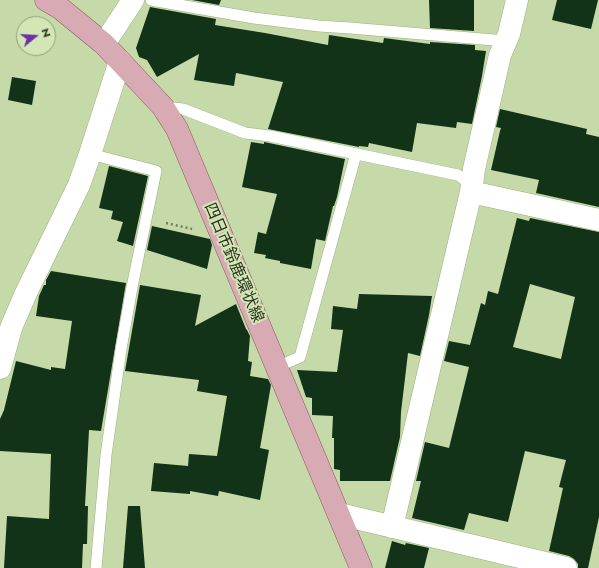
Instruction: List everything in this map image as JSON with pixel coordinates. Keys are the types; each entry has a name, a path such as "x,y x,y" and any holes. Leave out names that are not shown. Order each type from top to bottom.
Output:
{"main road":[{"name":"四日市鈴鹿環状線","path":"46,0 60,8 104,44 163,107 177,129 339,514 360,568"}],"street":[{"path":"104,44 133,0"},
{"path":"392,526 471,189 474,169 498,62 509,34 517,0"},
{"path":"0,368 11,328 26,293 79,185 120,61"},
{"path":"471,189 599,220"},
{"path":"339,514 566,568"}],"lane":[{"path":"151,0 254,18 319,26 506,41"},
{"path":"163,107 183,108 245,133 270,136 458,175 471,189"},
{"path":"90,154 156,171 131,294 114,394 106,455 96,568"},
{"path":"277,367 300,357 356,154"}],"path":[{"path":"146,219 222,236"}],"building":[{"path":"192,0 221,0 219,5"},
{"path":"429,0 474,0 474,31 430,28"},
{"path":"557,0 598,0 591,29 552,20"},
{"path":"150,7 216,19 215,25 328,45 329,35 383,43 384,38 430,44 430,42 475,45 475,50 486,51 472,124 457,122 456,128 417,123 412,152 369,143 368,147 359,147 268,129 283,82 236,73 234,86 194,80 199,54 157,77 147,60 139,57 136,48"},
{"path":"12,77 36,81 32,105 8,100"},
{"path":"500,109 587,129 586,134 599,137 599,207 536,193 539,180 491,170 501,128 496,127"},
{"path":"251,142 264,144 264,142 345,159 337,197 333,206 325,241 316,239 311,269 280,263 280,261 265,258 266,255 254,253 258,232 266,234 277,194 242,187"},
{"path":"109,166 148,176 133,246 117,241 123,222 111,219 113,211 99,208"},
{"path":"517,218 529,221 530,218 599,232 599,517 588,568 578,568 578,564 569,556 549,551 563,488 559,487 566,460 525,451 508,522 469,513 464,530 412,518 421,481 416,481 425,442 449,448 469,367 444,361 449,341 470,345 481,303 485,305 488,291 498,294","holes":["530,284 575,297 561,359 513,347"]},
{"path":"152,226 210,239 212,245 207,269 147,250"},
{"path":"51,271 126,283 101,431 89,430 85,506 88,506 87,544 83,544 82,568 4,568 7,516 49,519 51,454 0,451 0,419 4,410 16,361 51,370 51,367 65,369 72,321 36,316 39,296 44,285 46,285 46,280"},
{"path":"140,285 201,295 195,326 236,304 250,336 248,361 252,362 250,376 268,379 271,385 260,448 269,450 260,500 219,491 218,496 190,491 190,494 151,491 154,463 188,466 189,454 217,456 227,396 197,391 199,380 125,371"},
{"path":"359,294 432,296 420,356 408,353 401,412 400,437 390,481 340,481 340,470 334,469 334,438 332,438 333,416 312,415 312,398 306,397 297,370 337,372 343,330 331,329 333,306 357,309"},
{"path":"128,506 140,506 145,568 123,568"},
{"path":"392,541 405,545 406,543 429,548 424,568 385,568"}]}
